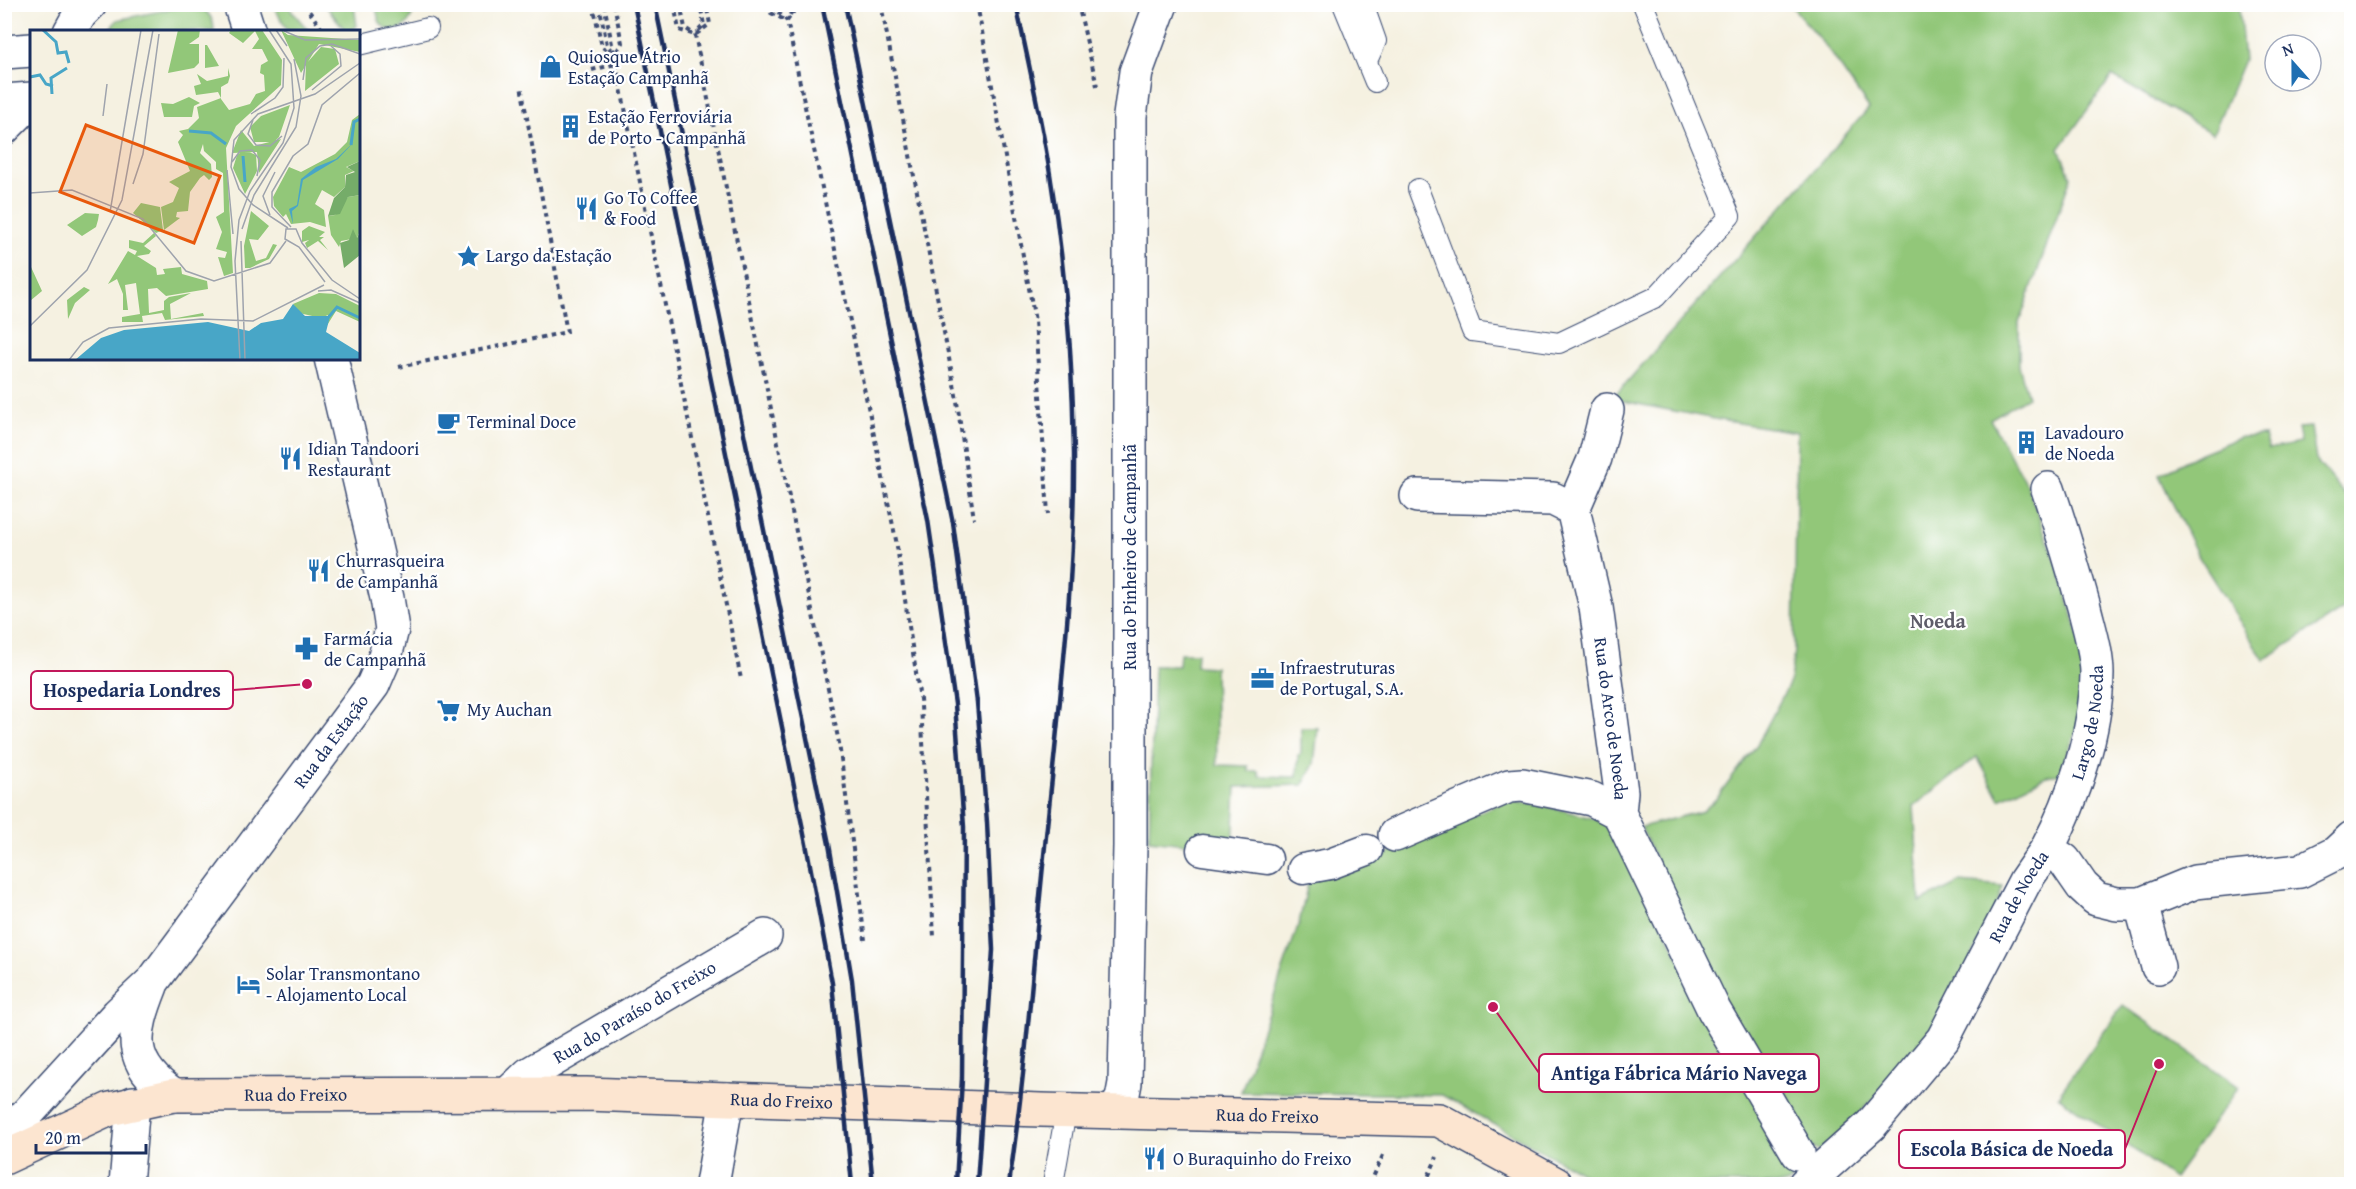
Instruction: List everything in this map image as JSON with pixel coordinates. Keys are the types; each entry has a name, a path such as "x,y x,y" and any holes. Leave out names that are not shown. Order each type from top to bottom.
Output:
{"main road":[{"name":"Rua do Freixo","path":"4,1158 110,1109 174,1095 509,1093 1066,1111 1439,1120 1545,1182"}],"street":[{"path":"240,4 248,30"},
{"name":"Rua do Pinheiro de Campanhã","path":"1114,1112 1123,1094 1125,1083 1140,846 1130,116 1136,72 1161,4"},
{"path":"4,52 30,50"},
{"path":"4,101 30,101"},
{"path":"4,130 30,103"},
{"name":"Rua da Estação","path":"4,1138 118,1014 153,981 373,685 385,657 392,629 387,598 332,360"},
{"path":"1418,496 1554,499 1573,509 1595,458 1607,410"},
{"name":"Largo de Noeda","path":"2047,849 2062,820 2089,736 2097,672 2091,634 2077,580 2048,489"},
{"name":"Rua do Arco de Noeda","path":"1573,509 1596,607 1621,792 1619,813 1714,1010 1805,1170"},
{"path":"1303,868 1330,864 1509,786 1522,785 1592,799 1619,813"},
{"name":"Rua de Noeda","path":"1805,1170 1871,1125 1943,1039 2025,881 2047,849 2064,860 2082,886 2096,899 2116,904 2141,903 2195,882 2300,872 2336,853 2352,838"},
{"path":"1202,850 1267,859"},
{"path":"2141,903 2158,967"},
{"name":"Rua do Paraíso do Freixo","path":"509,1093 529,1074 765,936"},
{"name":"Rua da Estação","path":"153,981 139,1018 136,1041 149,1074 155,1082 174,1095"},
{"path":"712,1185 727,1100"},
{"path":"126,1185 133,1103"}],"lane":[{"path":"1343,4 1375,82"},
{"path":"1363,4 1376,41 1367,61"},
{"path":"1418,189 1472,331 1559,343 1656,297 1730,216 1643,4"},
{"path":"360,45 428,28"},
{"path":"1053,1185 1066,1111"}],"path":[{"path":"304,4 323,30"},
{"path":"604,4 741,679"},
{"path":"614,4 622,43 615,55"},
{"path":"674,4 679,30 695,35"},
{"path":"680,4 685,28 695,35 838,743 865,940"},
{"path":"695,35 704,25 700,4"},
{"path":"695,35 710,24 706,4"},
{"path":"769,4 771,13 787,21"},
{"path":"775,4 776,10 787,21 896,540 921,706 934,937"},
{"path":"881,4 956,395 975,519"},
{"path":"977,4 1035,321 1048,514"},
{"path":"1078,4 1097,88"},
{"path":"787,21 796,5"},
{"path":"597,7 604,46 615,55"},
{"path":"592,70 616,64"},
{"path":"594,79 618,73"},
{"path":"399,367 567,332 521,86"}],"green space":[{"path":"190,5 208,13 214,30 109,30 117,20"},
{"path":"273,5 287,5 308,30 287,30"},
{"path":"325,5 354,5 357,26 351,30 345,30"},
{"path":"376,5 412,5 410,19 407,24 397,30 386,28 379,20"},
{"path":"1791,5 2239,5 2244,60 2213,134 2112,76 2059,149 2071,177 2019,323 2019,366 2028,397 1990,419 2027,486 2060,572 2085,656 2077,730 2059,774 2047,776 2000,799 1977,757 1914,806 1920,902 1960,882 2003,886 1997,904 1934,1036 1823,1152 1806,1145 1721,1004 1641,827 1703,811 1718,797 1758,743 1790,682 1794,650 1797,432 1725,421 1612,399 1869,108 1831,53"},
{"path":"2311,427 2316,460 2351,503 2351,604 2264,660 2197,554 2159,475 2201,453 2241,437 2265,436 2269,449 2301,443 2298,428"},
{"path":"1180,653 1197,653 1196,666 1215,667 1217,765 1248,766 1248,771 1258,771 1259,776 1297,777 1298,755 1301,754 1301,728 1318,728 1314,764 1303,785 1236,787 1233,849 1149,840 1154,666 1179,666"},
{"path":"1507,801 1563,810 1617,827 1705,1014 1798,1175 1787,1184 1601,1184 1442,1095 1241,1092 1299,923 1309,879 1366,865 1424,834"},
{"path":"2123,1005 2239,1087 2174,1178 2058,1096"}],"railway":[{"path":"634,4 807,849 832,983 852,1184"},
{"path":"655,4 829,844 852,980 873,1184"},
{"path":"822,4 928,520 955,704 964,827 962,1078 956,1184"},
{"path":"845,4 953,523 977,702 987,822 993,950 977,1184"},
{"path":"1009,1184 1025,1058 1065,650 1074,503 1072,384 1060,243 1043,131 1016,4"}],"place":[{"name":"Quiosque Átrio Estação Campanhã","path":"550,67"},
{"name":"Estação Ferroviária de Porto - Campanhã","path":"570,127"},
{"name":"Go To Coffee & Food","path":"586,208"},
{"name":"Largo da Estação","path":"468,256"},
{"name":"Terminal Doce","path":"449,422"},
{"name":"Lavadouro de Noeda","path":"2027,443"},
{"name":"Idian Tandoori Restaurant","path":"290,459"},
{"name":"Churrasqueira de Campanhã","path":"318,571"},
{"name":"Farmácia de Campanhã","path":"306,649"},
{"name":"Infraestruturas de Portugal, S.A.","path":"1262,678"},
{"name":"Hospedaria Londres","path":"307,684"},
{"name":"My Auchan","path":"449,710"},
{"name":"Solar Transmontano - Alojamento Local","path":"248,984"},
{"name":"Antiga Fábrica Mário Navega","path":"1493,1007"},
{"name":"Escola Básica de Noeda","path":"2159,1064"},
{"name":"O Buraquinho do Freixo","path":"1155,1159"}],"district":[{"name":"Noeda","path":"1938,621"}]}
